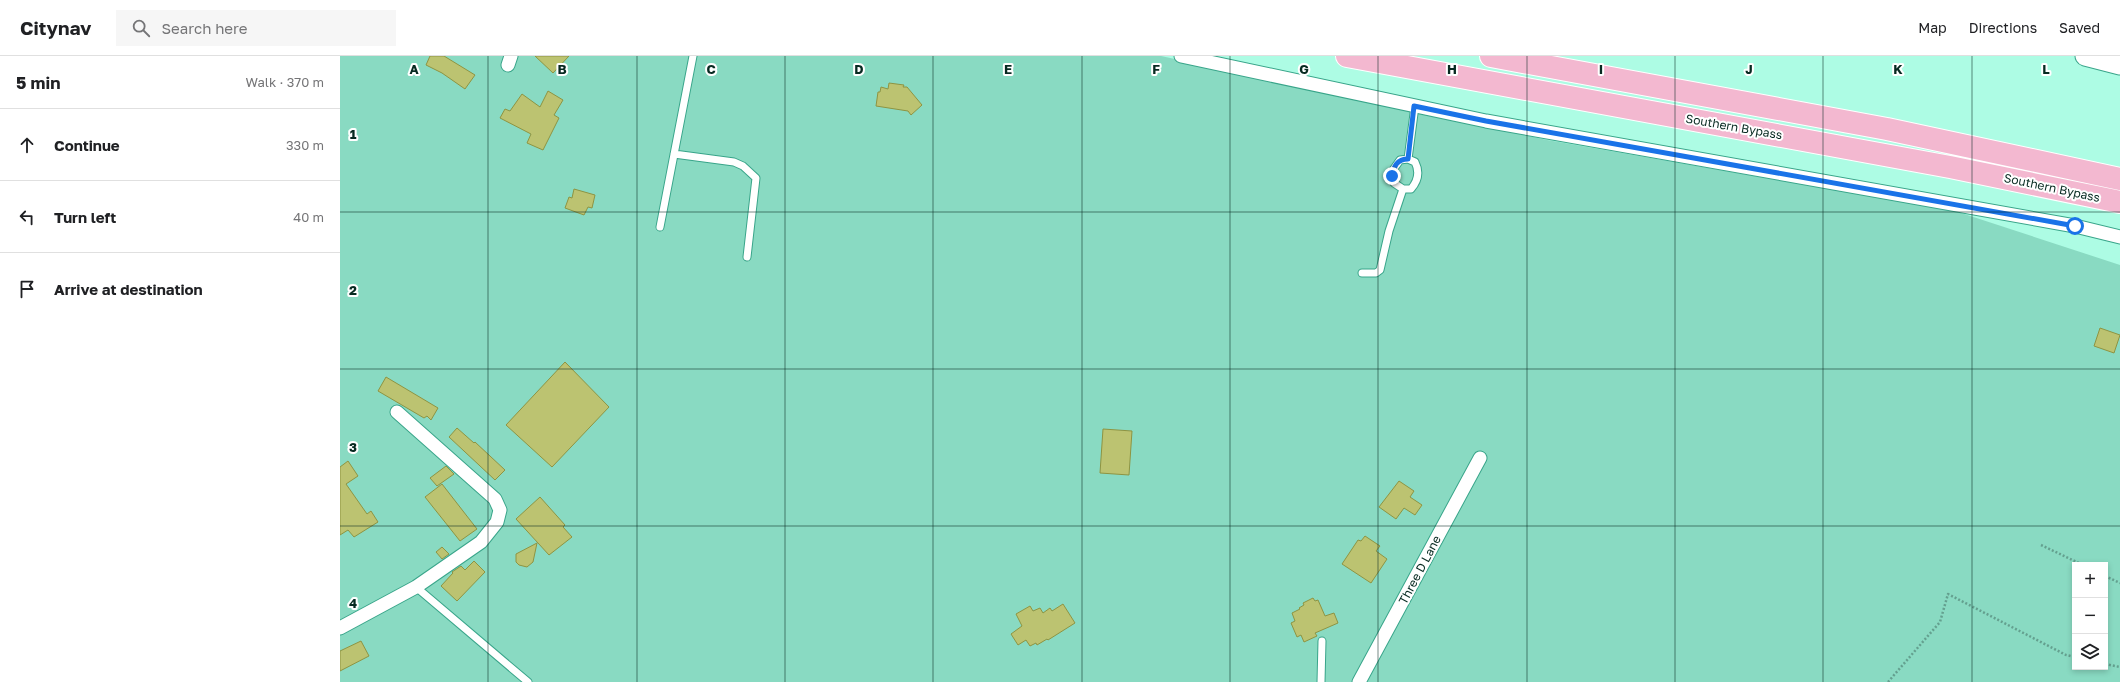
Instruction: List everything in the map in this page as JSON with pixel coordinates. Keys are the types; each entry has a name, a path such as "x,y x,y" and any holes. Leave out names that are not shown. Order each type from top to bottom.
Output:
{"highway":[{"name":"Southern Bypass","path":"1347,56 1942,165 2120,202"},
{"name":"Southern Bypass","path":"1491,56 1887,129 2120,179"}],"main road":[{"path":"2096,57 2120,65"}],"street":[{"path":"1181,56 1502,124 2075,226 2120,237"},
{"path":"340,628 416,587 481,542 497,522 500,510 495,499 397,412"},
{"name":"Three D Lane","path":"1359,682 1480,458"}],"lane":[{"path":"660,227 693,56"},
{"path":"1408,159 1414,106"},
{"path":"674,154 734,162 743,166 756,178 747,257"},
{"path":"1408,159 1415,162 1418,176 1416,184 1411,189 1403,189 1394,183 1392,176 1396,164 1400,160 1408,159"},
{"path":"1362,273 1376,273 1380,270 1389,231 1403,189"},
{"path":"416,587 528,682"},
{"path":"1321,682 1322,641"}],"path":[{"path":"2042,545 2077,562"},
{"path":"2108,577 2120,583"},
{"path":"1888,682 1940,622 1948,594 2066,655 2072,656"},
{"path":"2108,665 2120,667"}],"green space":[{"path":"340,56 1161,56 1547,140 1955,211 2120,265 2120,682 340,682"}],"building":[{"path":"430,56 444,56 475,75 465,89 442,73 426,65"},
{"path":"535,56 569,56 553,73"},
{"path":"889,83 904,85 903,87 907,87 922,105 911,115 908,111 876,106 878,92 880,92 881,87 888,89"},
{"path":"548,91 563,100 554,115 559,118 543,150 527,143 531,134 500,118 505,109 510,111 522,94 540,107"},
{"path":"574,189 595,195 592,208 588,207 584,215 565,208 569,197 572,198"},
{"path":"2100,328 2120,335 2114,353 2094,346"},
{"path":"565,362 609,407 552,467 506,425"},
{"path":"386,377 438,408 431,420 427,416 424,418 378,391"},
{"path":"457,428 474,443 475,442 505,470 495,480 449,437"},
{"path":"1103,429 1132,431 1129,475 1100,473"},
{"path":"348,461 358,476 346,484 367,514 371,511 378,522 354,537 348,530 340,535 340,467"},
{"path":"446,466 454,474 437,486 430,478"},
{"path":"1399,481 1414,491 1410,497 1422,505 1415,515 1404,508 1396,519 1379,507"},
{"path":"442,484 477,529 460,541 425,497"},
{"path":"540,497 565,525 563,527 572,537 549,555 516,519"},
{"path":"1365,536 1380,546 1376,551 1387,559 1371,583 1342,564 1358,540 1361,541"},
{"path":"537,543 533,562 527,567 519,565 516,562 516,554"},
{"path":"442,547 449,554 442,559 436,552"},
{"path":"474,561 485,572 457,601 441,586 453,573 452,572 461,566 465,570"},
{"path":"1313,598 1315,601 1318,600 1325,616 1334,613 1338,623 1315,633 1317,636 1304,642 1301,635 1297,637 1291,623 1295,621 1292,613 1300,609 1299,608 1304,605 1303,603"},
{"path":"1063,604 1075,623 1037,645 1036,643 1030,646 1026,640 1018,645 1011,634 1022,626 1016,614 1030,606 1033,611 1040,608 1043,613 1050,608 1052,611"},
{"path":"361,641 369,656 340,671 340,651"}],"route":[{"path":"1392,176 1396,164 1400,160 1408,159 1414,106 1486,121 1832,184 2075,226"}]}
